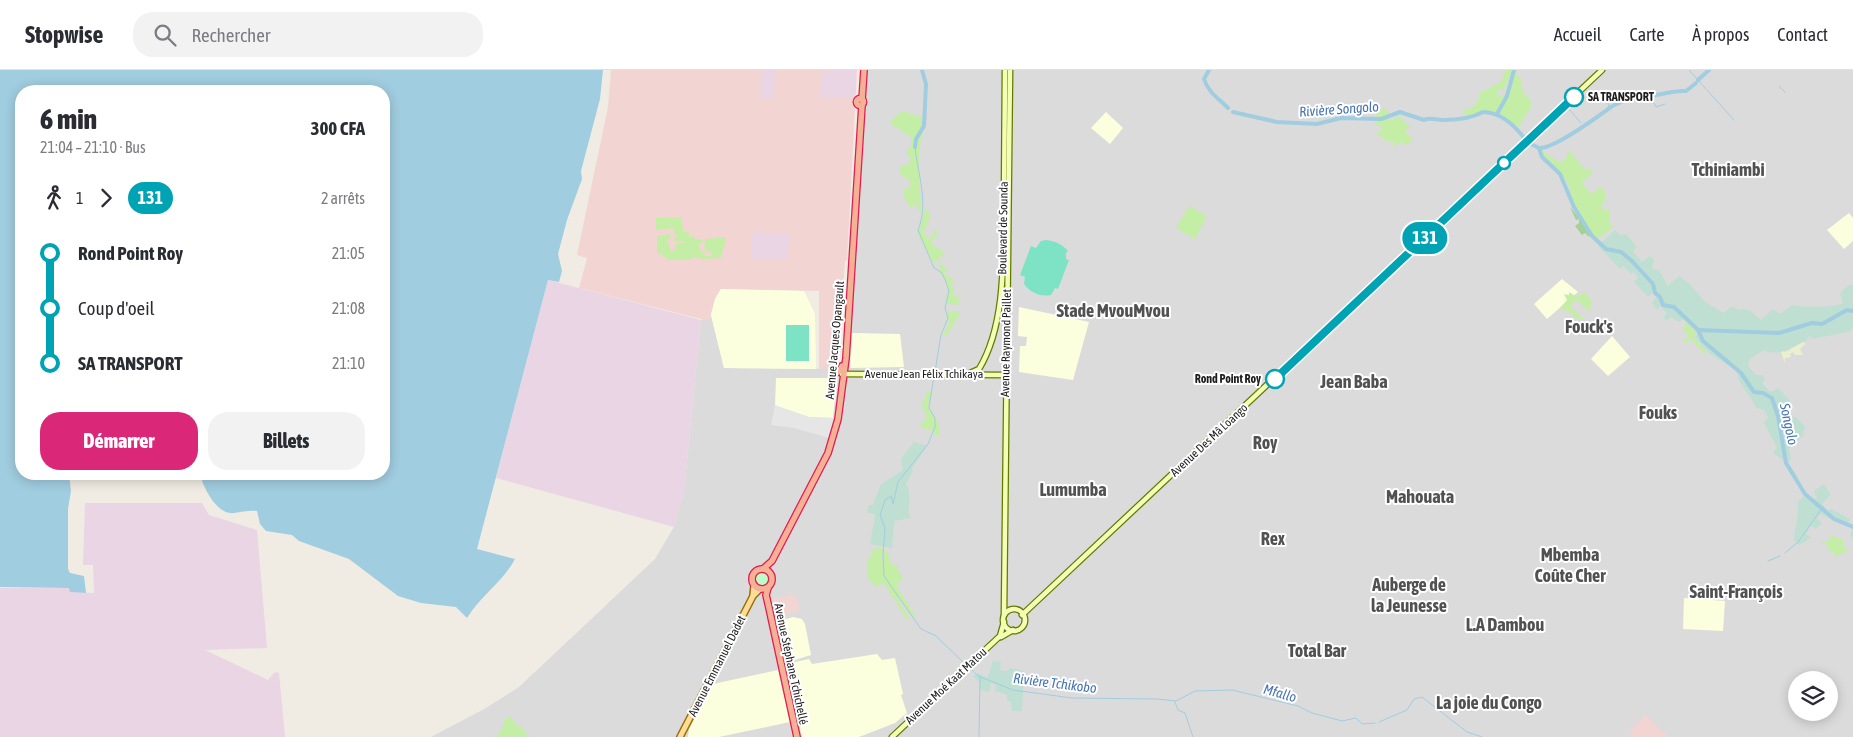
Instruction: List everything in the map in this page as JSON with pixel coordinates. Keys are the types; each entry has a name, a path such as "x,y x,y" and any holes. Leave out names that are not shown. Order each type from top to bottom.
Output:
{"highway":[{"name":"Avenue Jacques Opangault","path":"772,561 828,453 838,420 843,374 863,70"},
{"path":"843,374 860,102"},
{"path":"834,374 840,371 842,366"},
{"path":"772,561 772,582 768,588 761,589 754,585 752,579 754,573 763,569 772,561"},
{"path":"763,569 772,575"},
{"name":"Avenue Stéphane Tchichellé","path":"766,596 768,588"},
{"name":"Avenue Stéphane Tchichellé","path":"761,589 766,596 797,737"}],"main road":[{"name":"Boulevard de Sounda","path":"980,368 994,325 1003,269 1005,70"},
{"name":"Avenue Raymond Paillet","path":"1004,622 1006,609 1006,375 1010,70"},
{"name":"Avenue Des Mâ Loango","path":"1022,615 1602,70"},
{"path":"968,374 980,368 981,374"},
{"name":"Avenue Jean Félix Tchikaya","path":"843,374 1006,375"},
{"name":"Avenue Emmanuel Dadet","path":"753,596 754,585"},
{"name":"Avenue Emmanuel Dadet","path":"680,737 753,596 761,589"},
{"path":"1004,622 1008,629 1012,630 1025,625 1026,619 1015,610 1006,609"},
{"path":"1001,636 1004,622"},
{"name":"Avenue Moé Kaat Matou","path":"893,737 1001,636 1012,630"}],"shaded area":[{"path":"611,70 857,70 847,260 845,261 838,369 819,369 819,291 721,289 715,299 709,321 579,288 587,258 577,255 608,107"},
{"path":"761,70 775,70 774,99 760,98"},
{"path":"831,70 856,70 855,98 820,98 822,72 830,73"},
{"path":"866,70 1853,70 1853,737 431,737 486,708 519,687 655,559 674,527 684,491 701,320 711,315 724,368 847,369"},
{"path":"1106,112 1123,128 1110,144 1091,128"},
{"path":"1849,213 1853,218 1853,241 1844,249 1827,230"},
{"path":"1615,230 1620,235 1626,234 1637,247 1633,251 1642,262 1650,256 1654,260 1652,269 1659,270 1668,286 1679,276 1691,285 1705,302 1724,313 1732,306 1739,310 1749,310 1761,320 1773,309 1780,314 1792,305 1818,307 1839,305 1843,303 1840,293 1850,284 1853,285 1853,327 1851,331 1813,339 1810,336 1807,340 1781,352 1775,353 1764,350 1750,359 1748,366 1756,375 1762,375 1765,379 1762,383 1770,392 1778,388 1790,400 1786,405 1790,417 1796,417 1806,428 1803,431 1804,435 1789,449 1791,459 1788,462 1798,478 1795,480 1783,460 1773,453 1777,448 1764,423 1768,417 1764,410 1756,408 1742,386 1737,371 1709,353 1695,337 1698,333 1684,318 1679,322 1672,317 1667,320 1663,318 1667,313 1660,306 1657,310 1652,303 1657,296 1653,292 1648,297 1634,282 1638,278 1634,272 1631,274 1623,266 1620,269 1598,246"},
{"path":"753,232 790,234 787,260 751,260"},
{"path":"1562,279 1578,292 1547,319 1534,304"},
{"path":"548,280 701,320 684,491 674,527 496,478"},
{"path":"721,289 804,291 815,314 816,369 724,368 711,315 715,299"},
{"path":"1019,307 1089,322 1073,380 1019,372 1020,346 1026,346 1027,337 1018,336"},
{"path":"852,333 900,334 904,367 850,368"},
{"path":"1612,336 1630,357 1608,376 1591,359"},
{"path":"1803,340 1805,344 1800,349 1803,355 1795,355 1793,352 1790,354 1791,357 1785,358 1785,363 1780,349 1785,352 1790,350 1794,344 1796,346"},
{"path":"776,378 837,378 833,418 809,417 775,406"},
{"path":"775,405 809,417 834,418 829,438 794,428 771,425"},
{"path":"914,442 927,446 912,468 913,471 906,484 909,492 910,518 894,521 892,548 870,544 875,515 867,512 869,505 873,505 881,484 903,470 901,459"},
{"path":"1824,484 1831,495 1822,504 1828,511 1831,509 1850,519 1848,522 1853,525 1853,539 1850,535 1852,528 1820,514 1817,519 1822,523 1816,529 1811,526 1806,534 1811,538 1799,545 1794,540 1798,502 1805,495 1811,500 1817,498 1814,491"},
{"path":"85,503 202,503 209,515 257,530 267,648 205,650 268,680 275,672 279,673 285,737 0,737 0,588 70,588 70,592 94,593 93,565 83,565"},
{"path":"795,594 801,610 776,617 773,599"},
{"path":"1684,598 1725,601 1723,631 1683,629"},
{"path":"793,617 802,619 805,624 811,655 785,663 776,622"},
{"path":"877,654 882,660 895,658 903,694 901,695 907,713 895,723 859,737 802,737 786,664 809,659 812,664"},
{"path":"993,661 1001,662 1000,670 1008,671 1010,668 1024,671 1022,711 1012,711 1011,701 1007,701 1007,695 995,691 996,685 991,683 989,692 980,690 979,682 973,676 978,673 987,678"},
{"path":"778,670 790,722 719,737 688,737 689,729 713,684"},
{"path":"1645,715 1668,737 1634,737 1629,732"}],"green space":[{"path":"1505,70 1512,70 1504,90 1498,90 1497,95 1501,97 1508,90 1516,70 1517,75 1521,79 1523,93 1531,102 1530,109 1519,127 1500,114 1484,112 1471,117 1462,112 1474,105 1480,96 1478,94 1502,81"},
{"path":"1385,108 1391,116 1388,118 1390,120 1395,120 1397,115 1410,127 1405,131 1413,140 1406,145 1400,142 1394,147 1394,141 1385,141 1384,137 1379,137 1376,130 1381,132 1382,126 1375,126 1377,113"},
{"path":"902,111 922,117 922,123 925,126 919,159 921,214 916,204 911,208 905,199 903,189 911,187 908,178 903,177 899,172 900,167 908,164 911,159 906,153 911,146 911,137 889,123"},
{"path":"1534,145 1559,162 1565,160 1569,150 1585,170 1590,168 1593,172 1582,183 1591,194 1600,187 1605,191 1605,200 1601,208 1609,209 1610,225 1614,227 1597,239 1572,205 1568,184 1561,173"},
{"path":"1189,206 1207,216 1195,239 1176,228"},
{"path":"1570,207 1590,231 1589,237 1585,233 1582,235 1575,226 1579,223 1579,219 1576,220"},
{"path":"925,209 929,212 930,218 923,233 931,239 934,231 937,230 938,234 931,244 945,253 933,263 918,234"},
{"path":"682,217 683,231 689,232 689,237 693,236 696,239 704,240 699,245 701,252 705,252 704,256 712,256 712,253 706,251 704,243 706,239 724,237 726,239 721,258 704,259 693,257 691,260 667,260 662,254 657,253 657,235 665,236 669,233 671,237 667,240 671,251 675,250 676,244 686,241 674,241 673,238 678,237 673,233 675,228 656,230 656,218"},
{"path":"1046,240 1058,243 1066,249 1068,251 1066,259 1069,260 1058,289 1055,288 1051,295 1039,295 1024,284 1025,277 1020,275 1031,246 1036,248 1041,241"},
{"path":"938,261 941,261 942,266 948,268 944,273 953,280 952,287 955,289 952,294 961,299 957,305 946,303 948,284 938,270 941,269"},
{"path":"1569,292 1577,297 1584,292 1591,299 1590,313 1576,300 1570,306 1585,320 1574,318 1573,314 1560,308 1567,300 1564,294 1569,295"},
{"path":"946,305 948,311 958,311 960,314 947,335 943,335 939,341 949,324"},
{"path":"1686,322 1697,333 1693,336 1706,351 1705,355 1690,338 1689,341 1684,343 1683,341 1689,336 1683,330"},
{"path":"786,325 809,325 809,361 786,361"},
{"path":"927,392 932,392 928,407 938,422 940,435 936,435 932,430 922,428 921,423 926,420 926,411 921,408"},
{"path":"1830,535 1843,540 1843,547 1848,549 1845,553 1833,556 1834,552 1828,550 1828,544 1822,544 1823,541 1829,541"},
{"path":"884,548 882,555 883,571 883,554 887,549 890,563 898,566 898,571 903,577 897,583 897,587 915,615 914,619 899,598 897,598 910,620 907,620 884,583 876,587 867,577 867,558 872,557 871,549"},
{"path":"758,570 766,570 771,575 769,586 758,588 753,583 753,575"},
{"path":"510,716 529,737 495,737 503,730 501,726 505,723 504,720"}],"water":[{"path":"0,70 603,70 600,99 581,171 582,179 567,220 558,254 562,271 559,282 548,280 477,549 515,559 505,575 479,602 467,618 456,607 421,603 398,596 349,559 299,541 292,535 266,531 260,524 257,511 228,513 223,511 214,502 202,481 390,480 390,85 15,85 15,480 70,480 71,491 68,509 68,569 70,573 84,576 86,593 70,592 69,588 0,587"}],"waterway":[{"path":"915,147 916,139 924,126 926,84 922,70"},
{"name":"Rivière Songolo","path":"1209,70 1204,79 1206,84 1214,95 1228,108"},
{"path":"1497,114 1507,96 1514,70"},
{"path":"1689,70 1706,89"},
{"path":"1698,80 1709,70"},
{"path":"1595,80 1604,71"},
{"path":"1581,123 1568,106 1594,81"},
{"path":"1640,97 1686,91 1696,83"},
{"path":"1779,86 1785,92"},
{"path":"1707,90 1734,120"},
{"path":"1605,95 1609,106"},
{"path":"1626,100 1638,97"},
{"path":"1651,97 1656,107 1665,104"},
{"path":"1539,148 1546,147 1565,138 1625,100"},
{"name":"Rivière Songolo","path":"1233,112 1277,122 1317,124 1341,118 1381,119 1400,112 1424,120 1458,119 1483,112 1502,117 1517,129 1525,139"},
{"name":"Songolo","path":"1531,144 1539,148 1542,157 1560,174 1574,207 1592,236 1606,249 1621,252 1632,261 1653,284 1655,293 1660,297 1663,305 1674,307 1698,330 1703,341 1741,373 1754,392 1763,393 1772,398 1778,416 1786,463 1805,494 1834,519 1853,527"},
{"name":"Rivière Tchikobo","path":"915,147 923,199 923,210 918,230 934,268 941,272 949,291 945,308 948,318 941,335 935,372"},
{"path":"1698,330 1779,333 1812,323 1822,324 1847,310 1853,311"},
{"name":"Rivière Tchikobo","path":"934,376 929,408 935,418 935,427 928,444 898,482 893,504 891,496 885,500 880,515 885,528 884,576 921,629 936,636 967,666"},
{"path":"1785,553 1798,542 1823,507"},
{"path":"1768,561 1780,556"},
{"name":"Rivière Tchikobo","path":"970,668 978,676 1013,690 1072,698 1176,701 1195,691 1232,690 1298,706 1312,713 1342,721 1356,718 1362,724 1375,723"},
{"path":"979,737 980,678"},
{"name":"Mfallo","path":"1379,722 1407,710 1414,699 1422,697 1467,732 1482,737"},
{"path":"1175,702 1178,710 1185,713 1193,737"}],"bus line":[{"name":"131","path":"1275,379 1574,97"}],"place":[{"name":"SA TRANSPORT","path":"1574,97"},
{"name":"Rond Point Roy","path":"1275,379"}],"district":[{"name":"Tchiniambi","path":"1728,169"},
{"name":"Stade MvouMvou","path":"1113,310"},
{"name":"Fouck's","path":"1589,326"},
{"name":"Jean Baba","path":"1354,381"},
{"name":"Fouks","path":"1658,412"},
{"name":"Roy","path":"1265,442"},
{"name":"Lumumba","path":"1073,489"},
{"name":"Mahouata","path":"1420,496"},
{"name":"Rex","path":"1273,538"},
{"name":"Mbemba Coûte Cher","path":"1570,564"},
{"name":"Saint-François","path":"1736,591"},
{"name":"Auberge de la Jeunesse","path":"1409,594"},
{"name":"L.A Dambou","path":"1505,624"},
{"name":"Total Bar","path":"1317,650"},
{"name":"La joie du Congo","path":"1489,702"}]}
